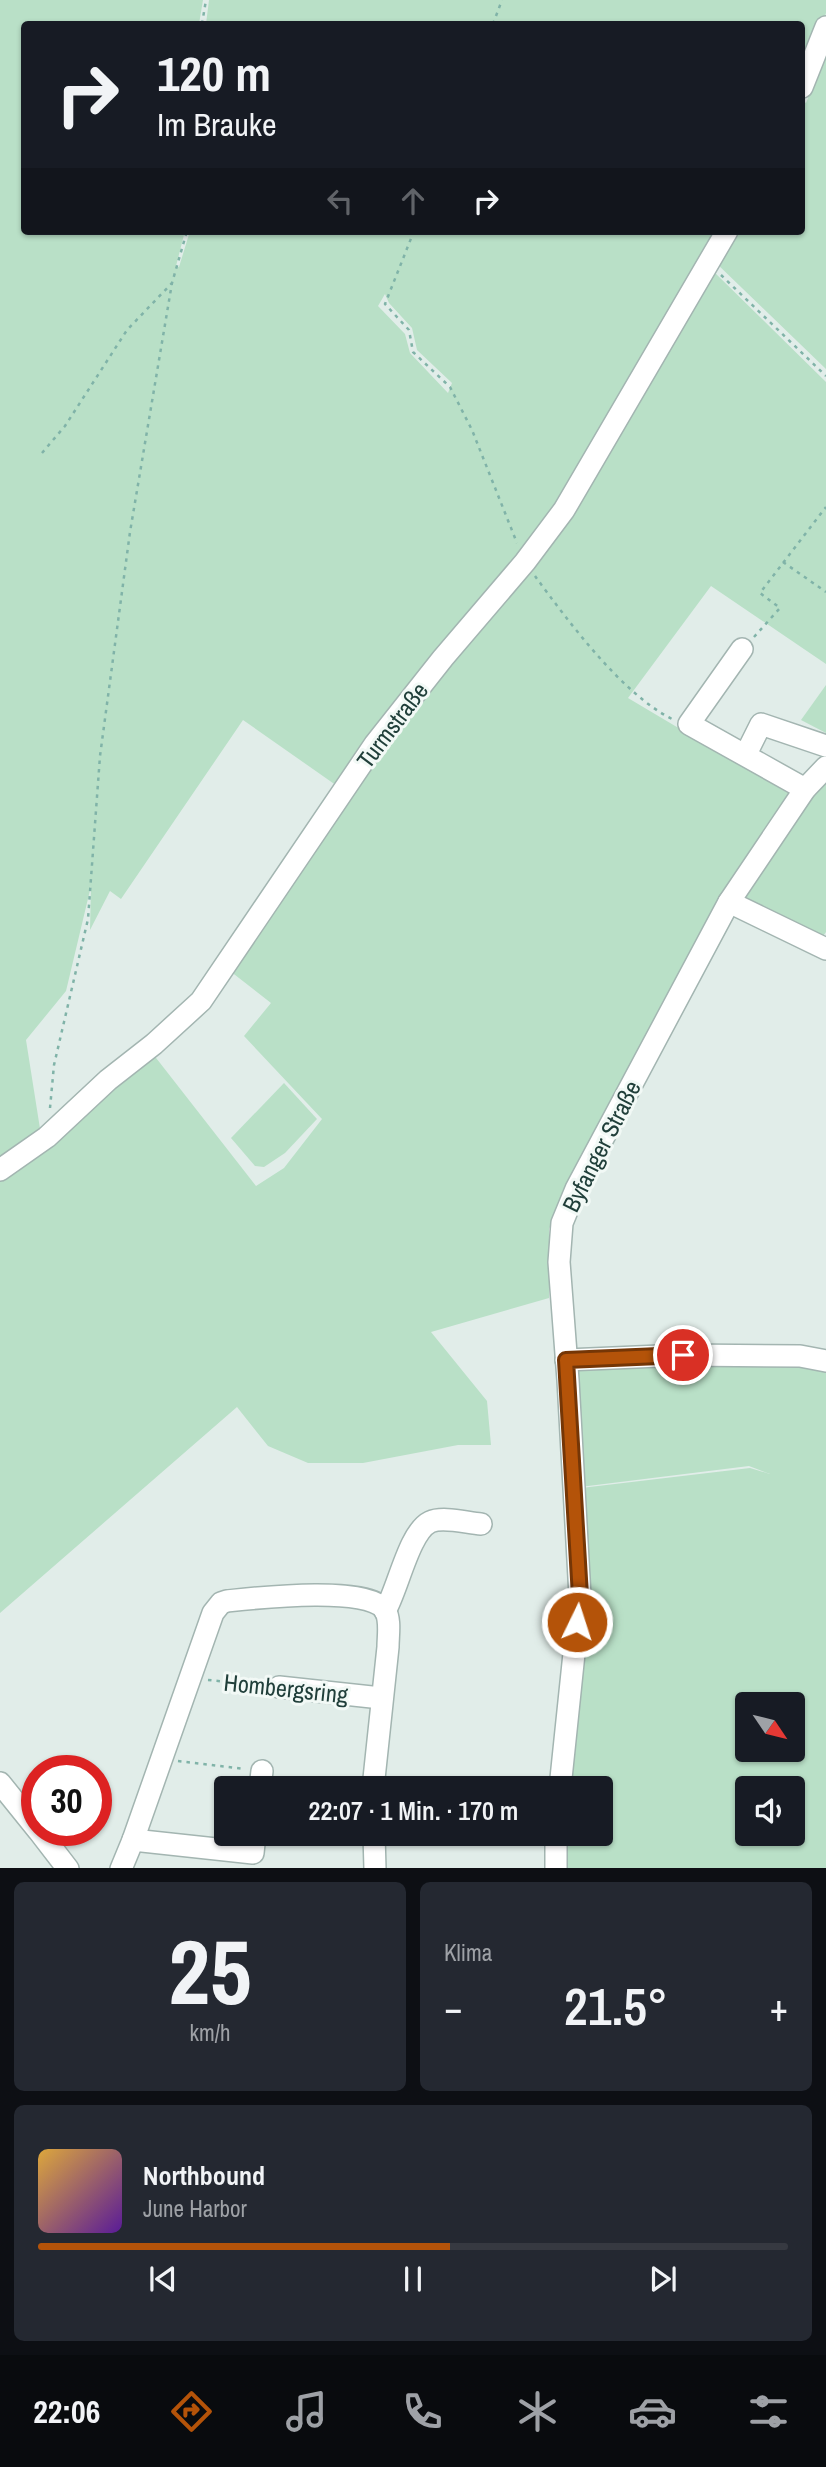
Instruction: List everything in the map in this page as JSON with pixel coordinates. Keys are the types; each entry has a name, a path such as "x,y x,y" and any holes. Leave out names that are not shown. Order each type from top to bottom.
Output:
{"street":[{"path":"805,80 826,27"},
{"name":"Turmstraße","path":"0,1170 47,1137 108,1080 154,1044 201,1001 375,744 443,658 525,562 564,510 725,235"},
{"path":"742,649 689,723 805,789"},
{"path":"746,754 761,724 826,746"},
{"name":"Byfanger Straße","path":"561,1776 580,1596 559,1262 562,1223 576,1189 729,902 805,789 826,767"},
{"path":"729,902 826,949"},
{"path":"566,1360 683,1355 800,1356 826,1361"},
{"name":"Hombergsring","path":"374,1776 389,1628 386,1611 412,1544 426,1525 438,1520 481,1524"},
{"name":"Hombergsring","path":"121,1868 213,1613 220,1603 318,1595 350,1596 374,1600 386,1611"},
{"name":"Hombergsring","path":"279,1687 381,1698"},
{"path":"0,1783 21,1810"},
{"path":"133,1840 253,1853 254,1846"},
{"path":"50,1846 68,1868"},
{"path":"374,1846 375,1868"},
{"path":"556,1846 556,1868"}],"path":[{"path":"202,21 206,0"},
{"path":"494,21 502,0"},
{"path":"47,1137 54,1065 88,919 100,756 130,533 172,283 186,235"},
{"path":"412,235 385,304 409,330 413,352 450,387 472,430 525,562 572,625 626,684 670,718 689,723"},
{"path":"710,261 721,275 826,376"},
{"path":"42,453 65,426 127,330 172,283"},
{"path":"742,649 780,608 760,593 826,507"},
{"path":"783,562 826,592"},
{"name":"Hombergsring","path":"191,1679 279,1687"},
{"path":"161,1759 242,1776"}],"green space":[{"path":"0,0 203,0 200,21 21,21 21,235 184,235 176,266 179,267 189,235 721,235 576,485 340,788 243,720 121,899 110,891 90,930 91,886 66,991 26,1040 41,1135 0,1164","holes":["385,294 389,303 412,328 417,350 452,383 448,393 410,353 405,334 378,306"]},
{"path":"209,0 826,0 826,13 805,72 805,21 206,21"},
{"path":"826,53 826,369 714,261 729,235 805,235 806,103"},
{"path":"711,269 826,382 826,664 711,586 628,698 793,796 612,1108 549,1229 549,1298 431,1332 487,1401 491,1445 458,1445 363,1463 308,1463 268,1446 237,1407 0,1613 0,1174 153,1054 256,1186 284,1168 322,1119 244,1036 271,1003 230,971 384,743 496,599"},
{"path":"826,685 826,733 801,720"},
{"path":"826,773 826,932 821,939 738,896"},
{"path":"284,1083 317,1119 285,1153 264,1167 255,1166 231,1138"},
{"path":"574,1364 826,1365 826,1868 567,1868 566,1846 613,1846 613,1776 569,1776 581,1488 750,1468 770,1474 749,1466 580,1487"}],"route":[{"path":"577,1622 580,1596 566,1360 683,1355"}]}
